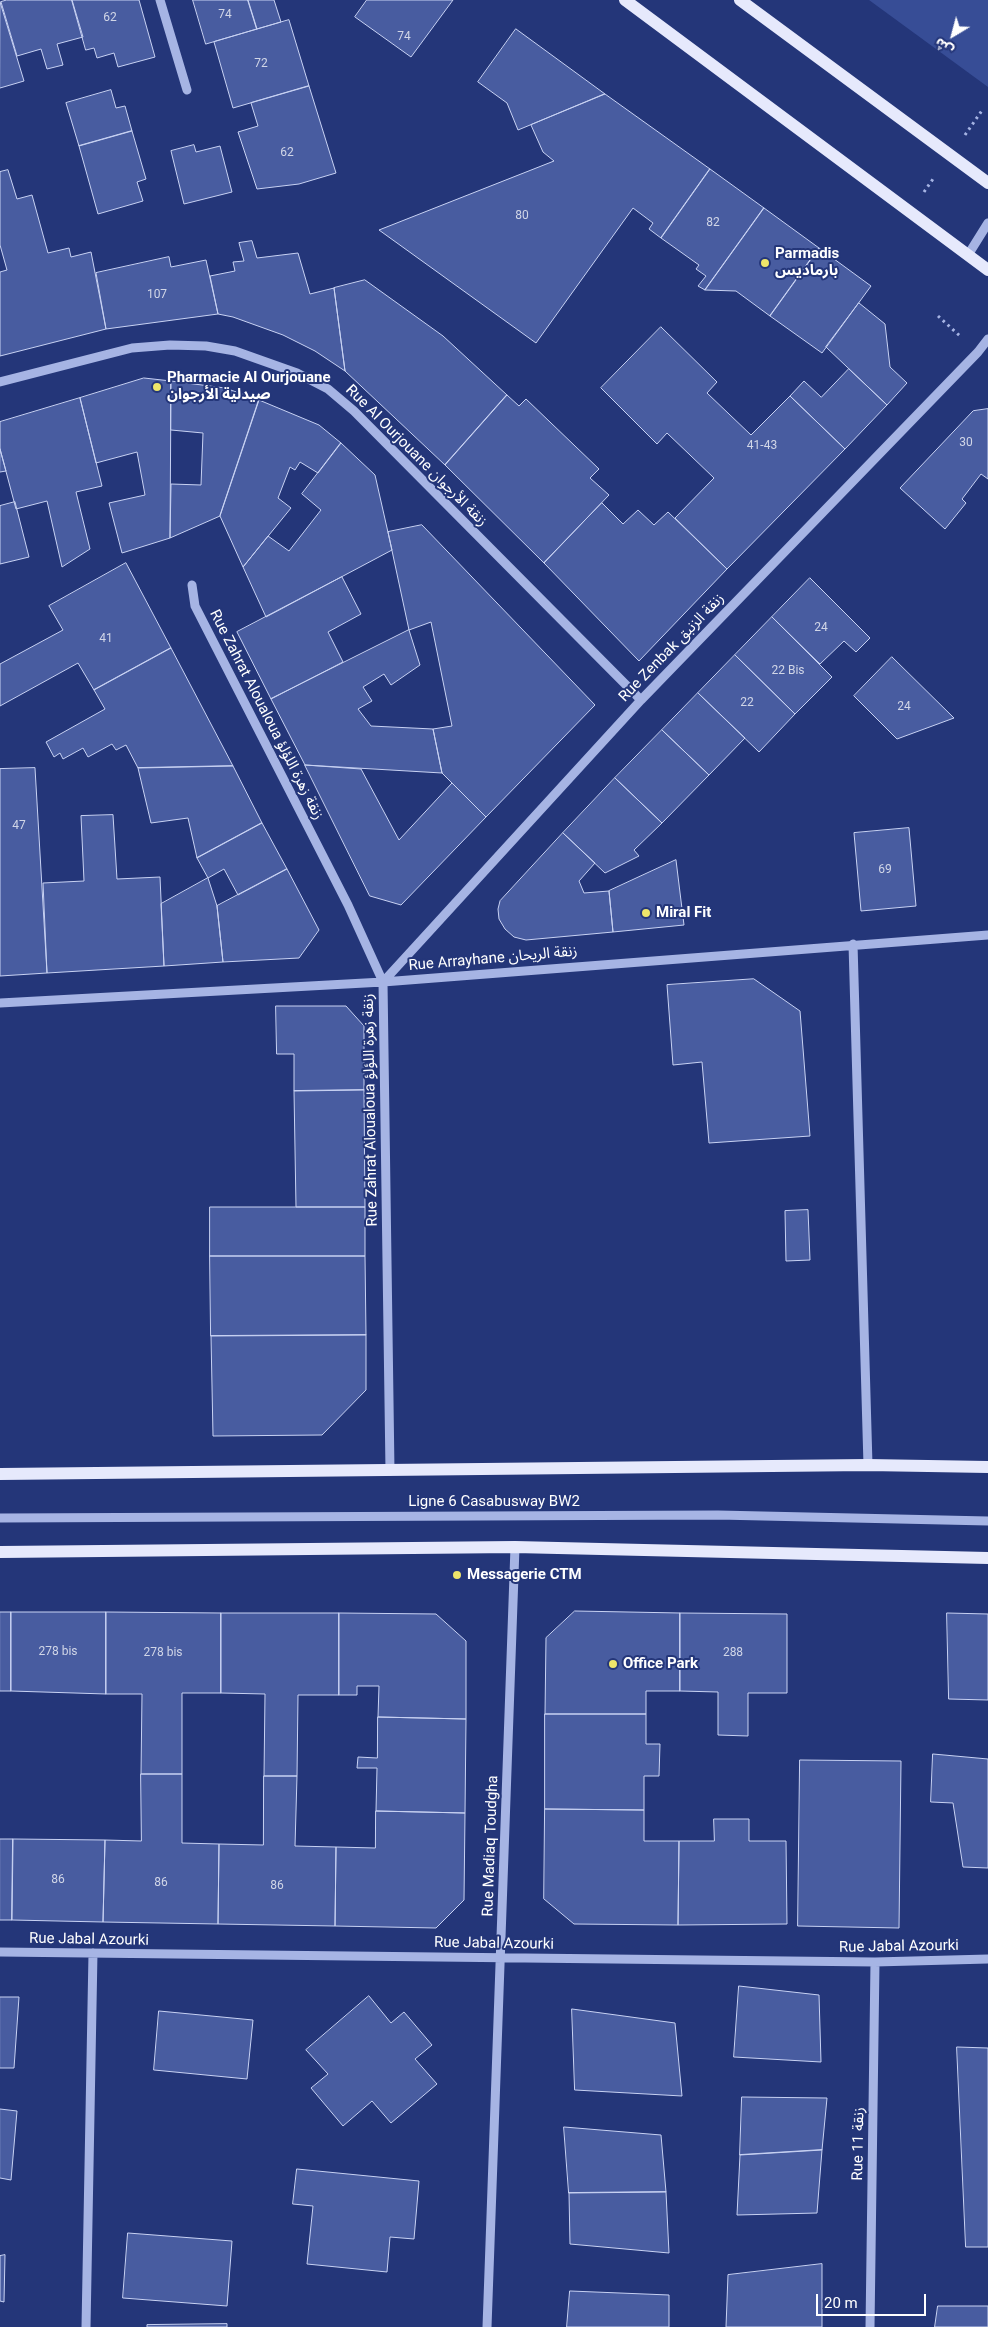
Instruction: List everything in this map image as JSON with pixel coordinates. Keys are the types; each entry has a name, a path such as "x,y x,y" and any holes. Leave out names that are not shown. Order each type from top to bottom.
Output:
{"main road":[{"path":"625,0 988,270"},
{"path":"740,0 988,183"},
{"path":"0,1474 868,1465 988,1467"},
{"path":"0,1552 515,1547 988,1558"}],"street":[{"path":"160,0 187,90"},
{"path":"968,255 988,223"},
{"name":"Rue Zenbak زنقة الزنبق","path":"383,982 640,700 978,352 988,339"},
{"name":"Rue Al Ourjouane زنقة الأرجوان","path":"0,382 132,348 170,345 206,346 235,350 297,372 328,389 354,411 640,700"},
{"name":"Rue Zahrat Aloualoua زنقة زهرة اللؤلؤ","path":"192,585 195,606 348,905 383,982 390,1470"},
{"name":"Rue Arrayhane زنقة الريحان","path":"0,1003 383,982 988,934"},
{"path":"853,944 868,1465"},
{"name":"Ligne 6 Casabusway BW2","path":"0,1518 718,1515 988,1521"},
{"name":"Rue Madiaq Toudgha","path":"487,2327 515,1547"},
{"name":"Rue Jabal Azourki","path":"0,1952 875,1962 988,1959"},
{"path":"86,2327 93,1953"},
{"name":"Rue 11 زنقة","path":"870,2327 875,1962"}],"path":[{"path":"963,138 983,109"},
{"path":"924,193 936,176"},
{"path":"938,316 962,338"}],"shaded area":[{"path":"869,0 988,0 988,87"}],"building":[{"path":"7,0 72,0 83,37 57,44 63,65 47,69 41,49 17,56 1,2"},
{"path":"72,0 139,0 155,57 118,67 114,53 97,58 94,48 86,50"},
{"path":"193,0 248,0 257,29 206,44"},
{"path":"248,0 274,0 281,22 257,29"},
{"path":"367,0 453,0 411,57 355,17"},
{"path":"0,2 24,81 0,88"},
{"path":"289,20 309,86 233,108 214,42"},
{"path":"516,29 605,94 518,130 507,103 478,82"},
{"path":"309,86 336,173 299,184 257,189 238,132 258,126 251,103"},
{"path":"111,90 116,108 125,106 132,131 79,146 66,103"},
{"path":"605,94 710,169 661,238 649,229 653,223 633,208 536,343 379,230 554,161 543,152 531,125"},
{"path":"132,131 146,179 137,182 143,201 98,214 79,146"},
{"path":"194,145 196,152 220,146 232,192 184,204 171,151"},
{"path":"710,169 764,208 705,290 698,286 706,276 696,269 699,265 661,238"},
{"path":"8,170 17,199 32,195 48,253 69,248 71,257 91,252 106,329 0,356 0,272 7,270 0,245 0,172"},
{"path":"764,208 819,248 770,316 736,291 705,290"},
{"path":"252,241 257,258 298,253 310,294 334,288 345,371 315,351 283,335 233,317 218,314 210,276 235,271 233,262 244,261 239,243"},
{"path":"819,248 871,286 822,353 770,316"},
{"path":"169,257 171,267 206,260 218,314 106,329 96,273"},
{"path":"365,280 443,336 507,395 445,465 345,371 334,288"},
{"path":"859,303 885,324 890,367 907,383 887,405 826,347"},
{"path":"661,327 717,382 707,393 751,435 790,396 845,449 727,569 675,518 714,478 667,433 657,444 601,388"},
{"path":"849,369 887,405 845,449 790,396 804,381 821,397"},
{"path":"144,378 171,381 170,538 122,553 109,503 145,495 137,452 96,463 80,398"},
{"path":"171,381 225,388 259,400 220,516 170,538 171,484 201,485 203,433 171,430"},
{"path":"507,395 519,406 526,399 599,469 590,478 609,495 544,563 445,465"},
{"path":"80,398 102,486 76,492 90,549 62,567 47,501 16,509 0,449 0,422"},
{"path":"259,400 319,425 341,443 318,473 300,462 295,470 290,467 278,498 291,508 243,567 220,516"},
{"path":"988,409 988,479 981,474 962,499 966,503 945,529 900,488 973,411"},
{"path":"341,443 375,475 392,550 266,617 243,567 268,536 289,551 321,510 302,494"},
{"path":"0,449 6,471 0,472"},
{"path":"15,502 29,557 0,564 0,506"},
{"path":"602,503 623,524 638,510 654,525 668,512 727,569 639,661 544,563"},
{"path":"422,525 595,705 486,817 442,773 433,729 452,726 431,622 409,630 388,532"},
{"path":"126,563 171,648 94,690 78,663 0,706 0,664 63,630 49,606"},
{"path":"342,577 361,614 328,632 343,662 271,699 237,632"},
{"path":"810,578 870,638 856,652 844,641 820,664 772,617"},
{"path":"772,617 832,677 795,714 735,655"},
{"path":"409,630 420,665 391,685 384,674 363,687 372,701 358,709 371,726 433,729 442,773 305,765 271,699"},
{"path":"171,648 233,766 138,768 126,745 116,750 112,744 88,757 83,748 63,759 60,753 54,757 46,742 105,709 94,690"},
{"path":"735,655 795,714 759,752 698,693"},
{"path":"892,657 954,718 897,739 854,696"},
{"path":"698,693 745,738 709,775 662,730"},
{"path":"662,730 709,775 662,823 615,778"},
{"path":"305,765 361,769 399,840 452,783 486,817 401,905 370,896"},
{"path":"233,766 262,823 197,858 188,818 151,823 138,768"},
{"path":"35,768 47,973 0,976 0,769"},
{"path":"615,778 662,823 634,850 639,856 605,873 563,833"},
{"path":"113,815 117,879 160,877 164,966 47,973 43,883 84,881 81,816"},
{"path":"262,823 287,869 238,895 224,869 208,878 197,858"},
{"path":"909,828 916,906 861,911 854,833"},
{"path":"563,833 595,863 579,881 584,893 609,891 613,932 526,940 514,937 505,929 499,919 498,909 500,901"},
{"path":"676,860 684,925 613,932 609,891"},
{"path":"287,869 319,930 299,958 223,962 217,906"},
{"path":"208,878 217,906 223,962 164,966 161,904"},
{"path":"754,979 800,1011 810,1136 709,1143 702,1062 673,1065 667,985"},
{"path":"276,1006 346,1006 364,1026 364,1090 294,1091 294,1054 277,1054"},
{"path":"364,1090 365,1207 296,1207 294,1091"},
{"path":"210,1207 365,1207 365,1256 210,1256"},
{"path":"808,1210 810,1260 786,1261 785,1211"},
{"path":"210,1256 365,1256 366,1335 211,1336"},
{"path":"366,1335 366,1390 322,1435 213,1436 211,1336"},
{"name":"Office Park","path":"575,1611 680,1613 680,1691 646,1691 646,1714 545,1714 546,1638"},
{"path":"0,1612 11,1612 11,1691 0,1691"},
{"path":"11,1612 106,1612 106,1694 11,1691"},
{"path":"106,1612 221,1613 221,1693 182,1693 182,1774 141,1774 142,1694 106,1694"},
{"path":"221,1613 339,1613 339,1695 298,1695 297,1776 264,1776 265,1694 221,1693"},
{"path":"339,1613 436,1614 466,1641 466,1719 378,1717 379,1686 357,1686 357,1695 339,1695"},
{"path":"680,1613 787,1614 787,1693 748,1693 748,1736 718,1735 718,1692 680,1691"},
{"path":"947,1613 988,1614 988,1700 949,1699"},
{"path":"545,1714 646,1714 646,1744 660,1744 659,1776 644,1776 644,1810 545,1809"},
{"path":"378,1717 466,1719 465,1813 376,1811 377,1768 357,1768 358,1757 377,1758"},
{"path":"933,1754 988,1759 988,1868 963,1867 953,1803 931,1802"},
{"path":"800,1760 901,1761 899,1928 798,1926"},
{"path":"141,1774 182,1774 182,1843 219,1844 218,1924 103,1922 105,1840 141,1841"},
{"path":"264,1776 297,1776 295,1846 336,1847 335,1926 218,1924 219,1844 263,1845"},
{"path":"545,1809 644,1810 644,1841 679,1841 678,1925 574,1924 544,1899"},
{"path":"376,1811 465,1813 464,1900 436,1928 335,1926 336,1847 375,1848"},
{"path":"714,1819 749,1819 749,1841 786,1841 787,1924 678,1925 679,1841 714,1841"},
{"path":"0,1839 13,1839 12,1920 0,1920"},
{"path":"13,1839 105,1840 103,1922 12,1920"},
{"path":"739,1986 819,1995 821,2062 734,2057"},
{"path":"369,1996 391,2023 404,2012 432,2045 415,2059 437,2084 391,2123 372,2101 343,2126 311,2088 328,2074 306,2050"},
{"path":"0,1997 19,1997 14,2068 0,2068"},
{"path":"572,2009 675,2023 682,2096 575,2090"},
{"path":"159,2011 253,2020 247,2079 154,2070"},
{"path":"957,2047 988,2048 988,2247 966,2247"},
{"path":"742,2097 827,2098 822,2150 740,2155"},
{"path":"0,2109 17,2111 11,2180 0,2178"},
{"path":"564,2127 661,2135 666,2192 569,2193"},
{"path":"822,2150 817,2213 737,2215 740,2155"},
{"path":"297,2169 419,2181 414,2239 390,2237 387,2272 307,2264 313,2206 293,2204"},
{"path":"666,2192 669,2253 570,2244 569,2193"},
{"path":"128,2233 232,2241 227,2306 123,2298"},
{"path":"5,2255 4,2302 0,2301 0,2256"},
{"path":"822,2264 822,2327 726,2327 728,2275"},
{"path":"570,2291 669,2295 669,2327 567,2327"},
{"path":"938,2306 988,2306 988,2327 935,2327"},
{"path":"227,2324 227,2327 147,2327 147,2325"}],"place":[{"name":"Parmadis بارماديس","path":"765,263"},
{"name":"Pharmacie Al Ourjouane صيدلية الأرجوان","path":"157,387"},
{"name":"Miral Fit","path":"646,913"},
{"name":"Messagerie CTM","path":"457,1575"},
{"name":"Office Park","path":"613,1664"}]}
